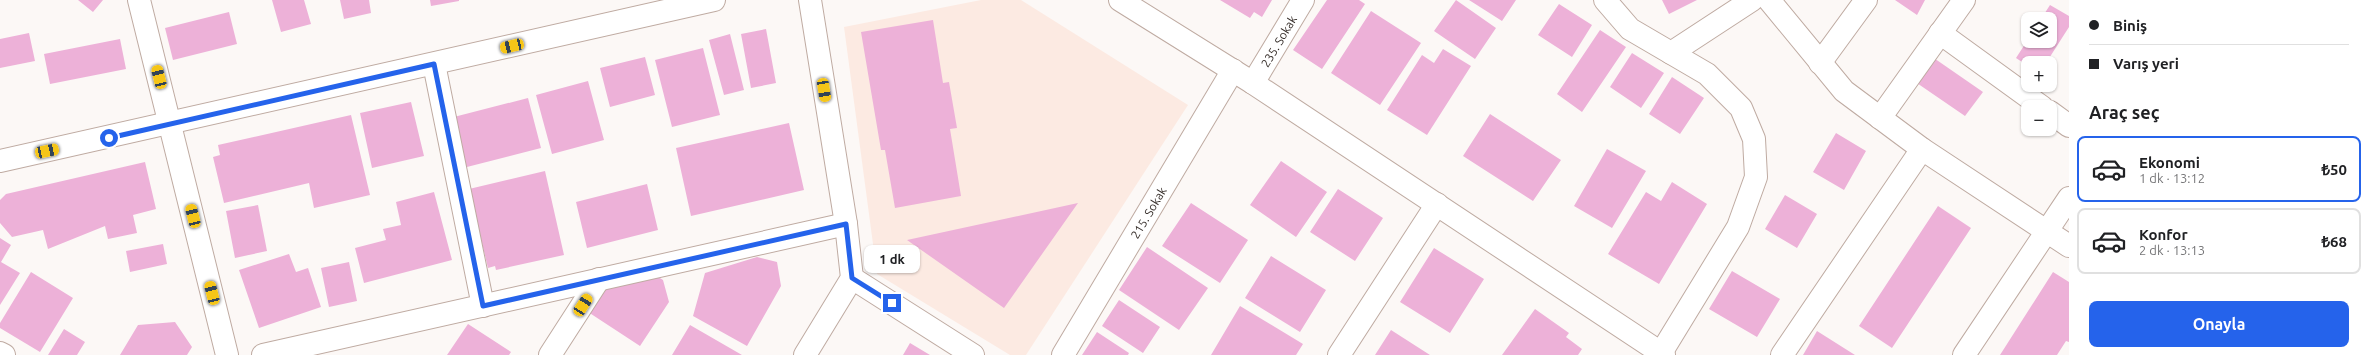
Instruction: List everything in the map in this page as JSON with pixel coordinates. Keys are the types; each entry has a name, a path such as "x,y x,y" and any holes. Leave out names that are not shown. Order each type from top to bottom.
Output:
{"street":[{"path":"139,0 171,124 227,355"},
{"path":"0,161 171,124 714,0"},
{"path":"805,355 852,278 846,224 810,0"},
{"path":"1120,0 1253,83 1663,354 1738,227 1756,177 1754,139 1741,108 1707,74 1630,29 1605,0"},
{"name":"235. Sokak","path":"1253,83 1303,0"},
{"path":"1671,53 1752,0"},
{"path":"1769,0 1844,91 1922,149 2069,246"},
{"path":"1820,63 1866,0"},
{"path":"1880,118 1964,0"},
{"path":"1940,33 2032,100"},
{"path":"434,64 483,306"},
{"name":"215. Sokak","path":"1063,355 1233,70"},
{"path":"2057,117 2069,126"},
{"path":"1782,355 1922,149"},
{"path":"1964,355 2069,198"},
{"path":"1339,355 1437,204"},
{"path":"263,355 846,224"},
{"path":"852,278 973,355"},
{"path":"550,355 599,279"},
{"path":"0,353 4,355"}],"shaded area":[{"path":"981,0 1021,0 1188,105 1026,355 1010,355 877,274 844,27"}],"building":[{"path":"78,0 103,0 93,12"},
{"path":"272,0 304,0 311,24 281,32"},
{"path":"340,0 369,0 371,13 344,19"},
{"path":"430,0 459,0 459,1 431,6"},
{"path":"1220,0 1272,0 1262,17 1254,12 1250,18"},
{"path":"1327,0 1359,0 1365,4 1322,69 1293,50"},
{"path":"1456,0 1496,28 1475,59 1434,31"},
{"path":"1469,0 1516,0 1502,21"},
{"path":"1662,0 1697,0 1669,14"},
{"path":"1895,0 1925,0 1917,15"},
{"path":"1559,4 1592,25 1572,57 1538,35"},
{"path":"2050,5 2069,16 2069,27 2057,46 2057,12 2046,12"},
{"path":"1371,11 1421,43 1380,105 1331,73"},
{"path":"229,12 237,44 173,60 165,28"},
{"path":"933,20 943,83 949,82 957,128 950,129 961,196 895,208 885,150 881,150 861,32"},
{"path":"766,29 776,83 751,88 741,34"},
{"path":"1600,30 1626,47 1582,112 1557,94"},
{"path":"29,33 35,61 0,68 0,39"},
{"path":"730,34 744,90 724,95 709,40"},
{"path":"120,39 126,69 50,84 44,54"},
{"path":"703,48 720,115 672,127 655,60"},
{"path":"2022,48 2056,48 2050,56 2021,56 2021,61 2016,58"},
{"path":"1443,49 1471,66 1427,135 1387,110 1422,55 1434,63"},
{"path":"1632,53 1664,73 1641,108 1610,87"},
{"path":"1928,54 1983,92 1965,116 1911,79"},
{"path":"645,57 655,95 610,107 600,68"},
{"path":"1672,77 1704,98 1680,134 1649,114"},
{"path":"588,81 604,140 552,154 536,95"},
{"path":"528,98 541,148 463,168 450,118"},
{"path":"411,102 424,156 372,168 360,113"},
{"path":"1490,114 1561,160 1533,201 1463,156"},
{"path":"351,115 370,195 314,208 309,183 224,203 213,157 220,155 218,145"},
{"path":"789,123 804,190 691,216 676,148"},
{"path":"1836,133 1866,151 1844,190 1813,172"},
{"path":"1607,149 1646,171 1612,228 1574,206"},
{"path":"1281,161 1327,192 1296,237 1250,205"},
{"path":"145,162 156,209 133,215 137,233 108,239 105,226 48,249 43,230 12,237 0,223 0,200 6,194"},
{"path":"545,171 564,255 496,270 495,266 488,268 469,189"},
{"path":"1672,182 1707,204 1659,284 1608,254 1646,192 1661,201"},
{"path":"647,184 658,230 587,248 576,202"},
{"path":"1338,189 1383,218 1355,261 1310,232"},
{"path":"434,192 452,260 364,283 355,248 386,240 383,229 401,225 396,202"},
{"path":"1785,195 1817,214 1797,248 1765,229"},
{"path":"1078,203 1004,308 907,240"},
{"path":"1191,203 1248,240 1220,283 1162,246"},
{"path":"258,205 267,251 235,258 226,211"},
{"path":"1938,206 1971,228 1892,348 1859,326"},
{"path":"0,238 11,245 1,262 20,273 0,305"},
{"path":"163,244 167,264 130,272 126,251"},
{"path":"1147,247 1208,288 1179,330 1119,290"},
{"path":"1434,248 1484,279 1450,333 1400,302"},
{"path":"289,254 296,272 308,268 321,307 259,328 239,270"},
{"path":"1271,256 1326,290 1300,332 1245,298"},
{"path":"757,257 777,262 781,286 747,346 693,316 705,273"},
{"path":"349,262 357,301 329,307 321,268"},
{"path":"649,271 663,280 669,302 640,346 585,310 605,279"},
{"path":"1732,271 1780,299 1757,337 1709,309"},
{"path":"31,272 73,298 40,352 0,328 0,323"},
{"path":"2053,272 2069,282 2069,342 2066,341 2057,355 2000,355"},
{"path":"1119,300 1160,327 1143,353 1102,326"},
{"path":"1240,306 1303,344 1296,355 1211,355"},
{"path":"1535,309 1569,333 1566,337 1582,349 1578,355 1502,355"},
{"path":"175,322 192,347 187,355 120,355 138,325"},
{"path":"468,324 511,352 509,355 447,355"},
{"path":"690,325 742,355 672,355"},
{"path":"64,329 85,342 77,355 48,355"},
{"path":"1391,330 1430,355 1375,355"},
{"path":"1817,331 1855,355 1803,355"},
{"path":"1097,332 1129,353 1128,355 1082,355"},
{"path":"910,343 930,355 903,355"}],"route":[{"path":"109,138 434,64 483,306 846,224 852,278 892,303"}]}
